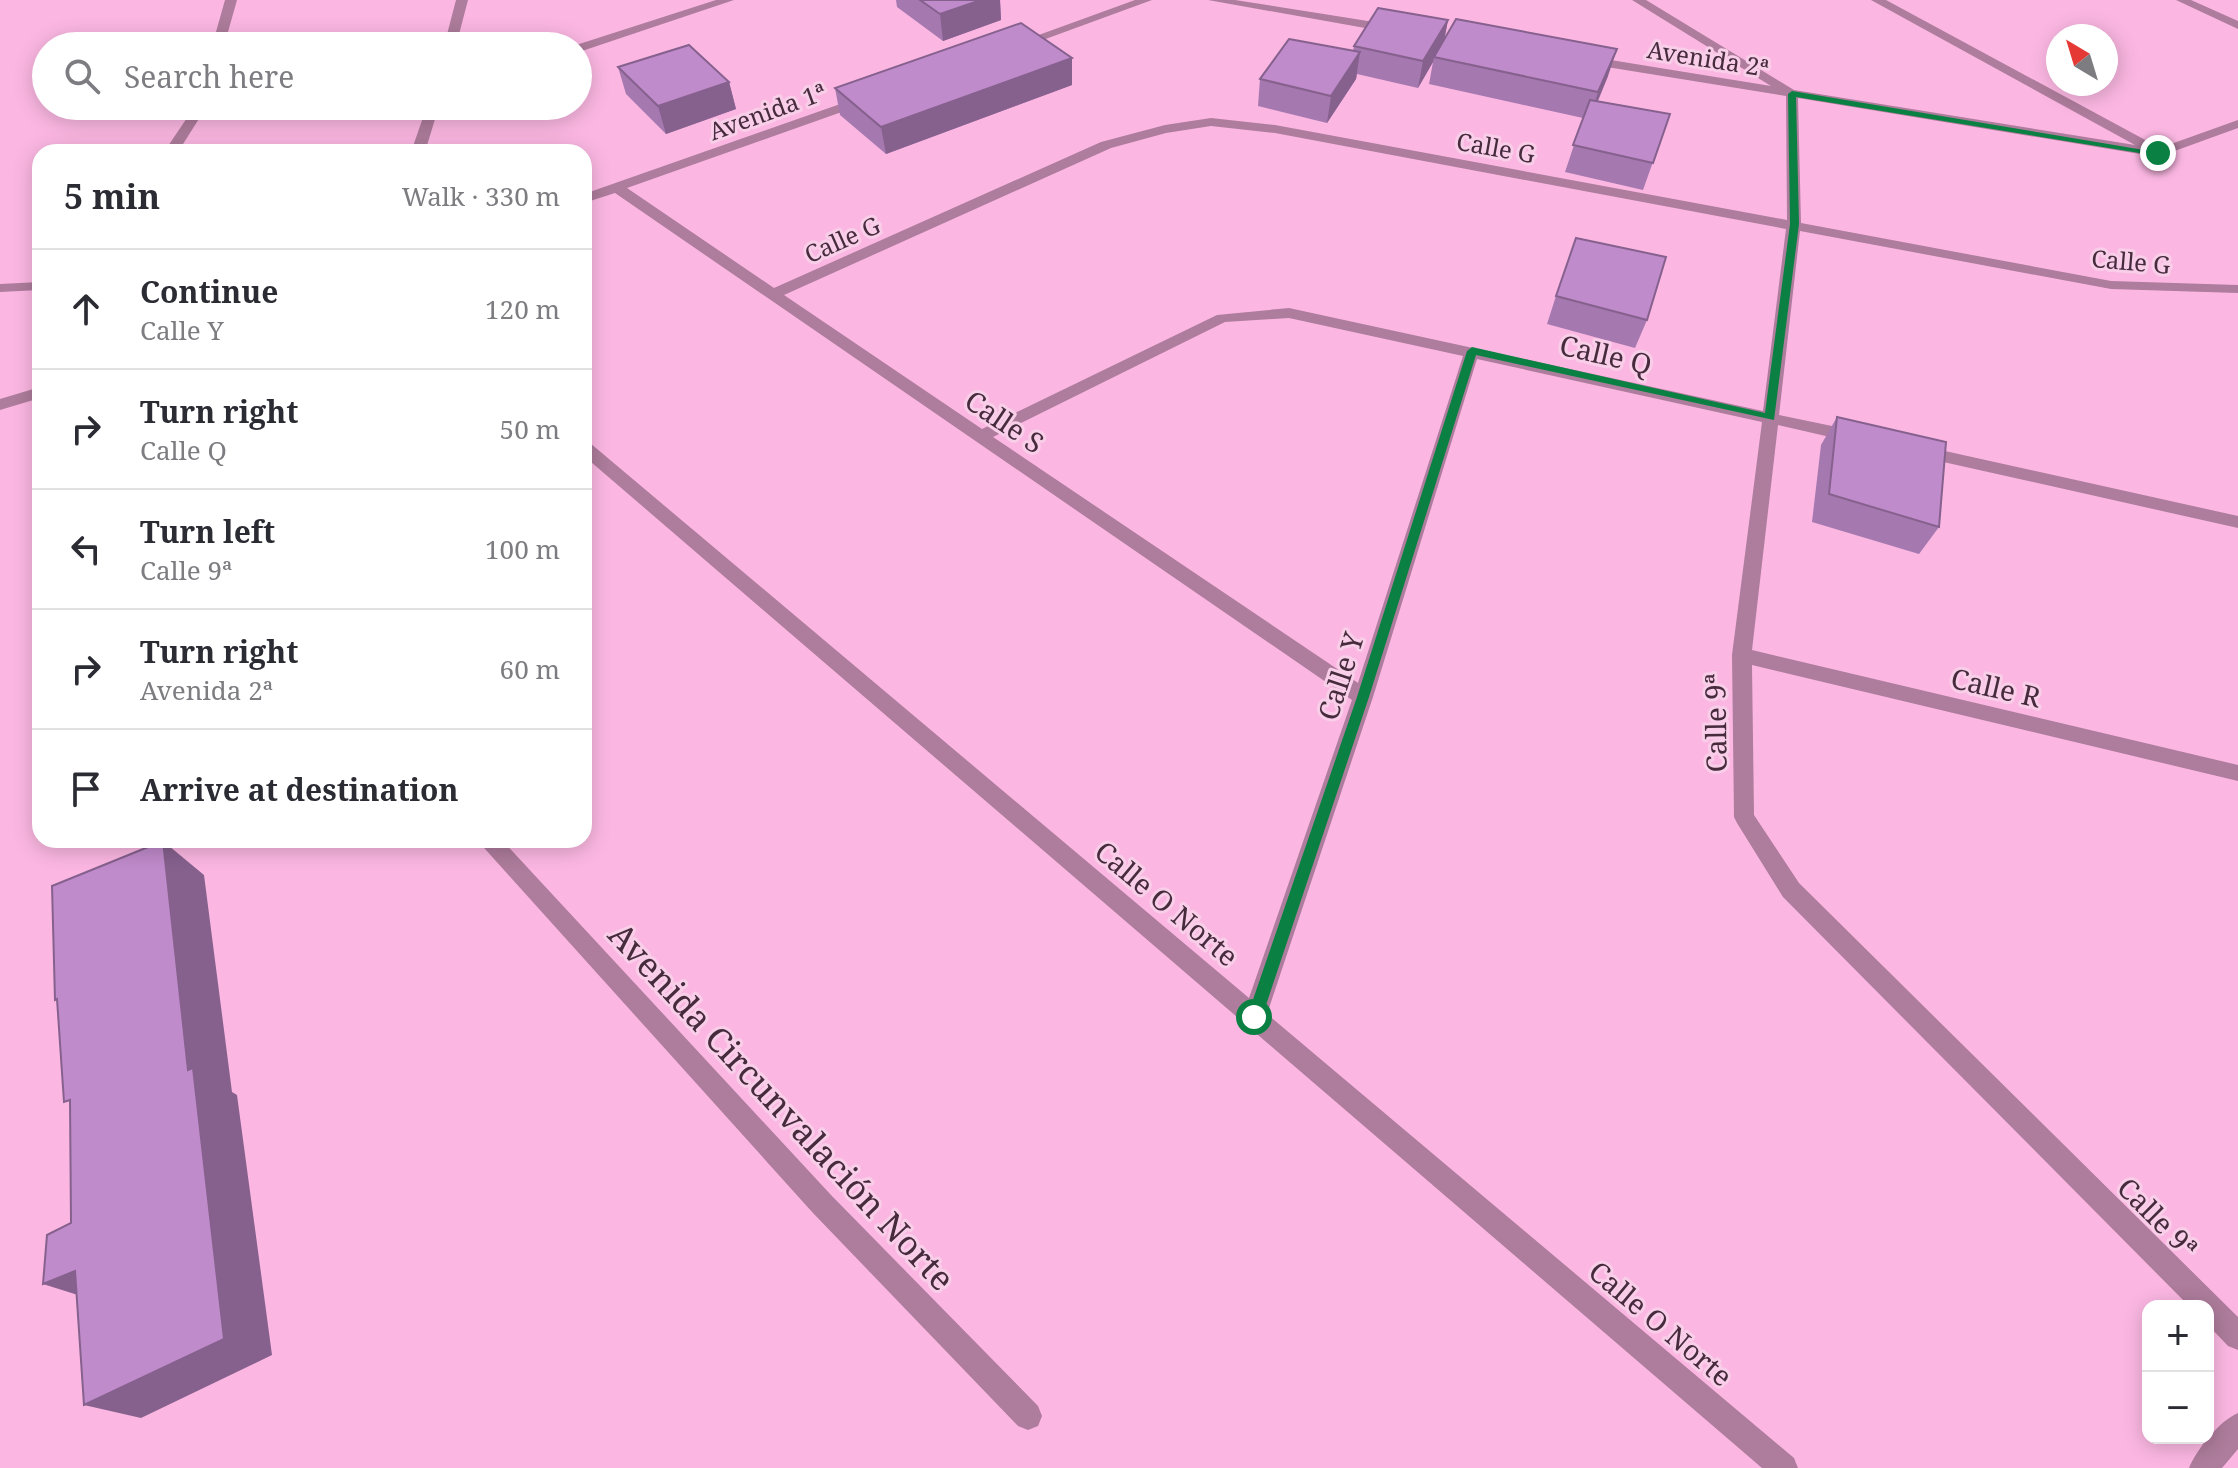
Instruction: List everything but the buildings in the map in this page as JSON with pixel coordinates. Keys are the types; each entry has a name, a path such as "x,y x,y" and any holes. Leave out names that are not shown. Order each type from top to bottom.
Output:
{"street":[{"path":"222,32 231,0"},
{"path":"454,32 462,0"},
{"path":"592,44 728,0"},
{"path":"999,52 1146,0"},
{"path":"1214,0 1402,30"},
{"path":"1638,0 1792,94"},
{"path":"1877,0 2158,153"},
{"path":"2182,0 2238,25"},
{"name":"Avenida 2ª","path":"1574,58 2158,153 2238,124"},
{"name":"Avenida 1ª","path":"592,196 881,94"},
{"name":"Calle 9ª","path":"1792,94 1794,224 1742,655 1744,817 1791,890 2238,1336"},
{"path":"176,144 192,120"},
{"path":"421,144 428,120"},
{"name":"Calle G","path":"773,294 1106,145 1165,129 1211,122 1275,129 2111,285 2153,290 2192,287 2238,289"},
{"name":"Calle S","path":"617,188 1363,697"},
{"path":"0,288 32,286"},
{"name":"Calle Q","path":"981,436 1222,318 1289,313 2238,522"},
{"name":"Calle Y","path":"1254,1017 1363,697 1472,351"},
{"path":"0,405 32,395"},
{"name":"Calle O Norte","path":"592,454 1784,1468"},
{"name":"Calle R","path":"1742,655 2238,773"},
{"name":"Avenida Circunvalación Norte","path":"495,848 822,1204 1028,1416"},
{"path":"2203,1468 2238,1427"}],"route":[{"path":"1254,1017 1363,697 1472,351 1770,418 1794,224 1792,94 2158,153"}]}
